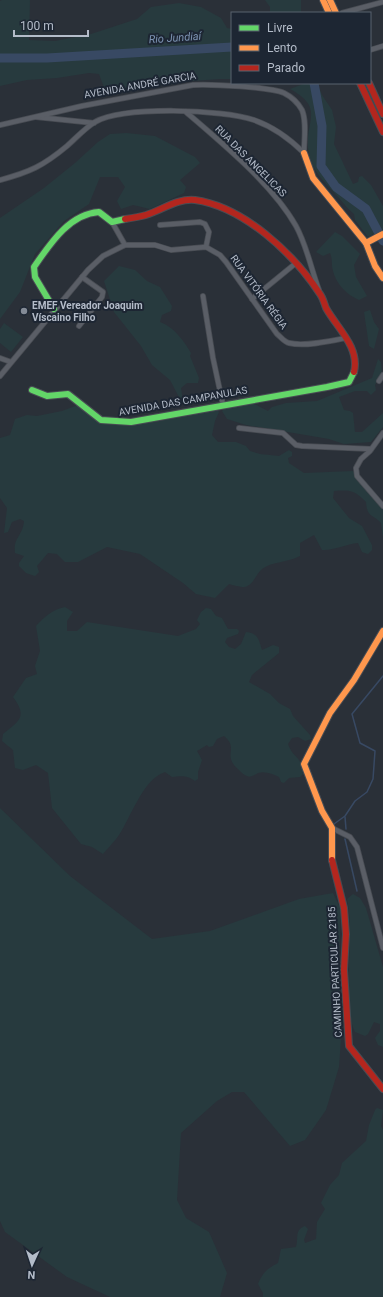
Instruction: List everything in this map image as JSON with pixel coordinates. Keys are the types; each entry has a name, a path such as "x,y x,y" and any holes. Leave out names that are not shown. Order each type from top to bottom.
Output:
{"street":[{"path":"323,0 329,12"},
{"path":"330,0 336,12"},
{"path":"346,12 383,2"},
{"path":"371,50 383,46"},
{"name":"AVENIDA ANDRÉ GARCIA","path":"0,125 30,117 193,85 207,84 275,90 291,97 301,109 304,124 304,153 313,178 366,242 375,266 383,278"},
{"path":"360,84 383,132"},
{"path":"369,84 383,114"},
{"path":"0,180 34,170 58,154 94,122 111,116 140,112 231,114 253,119 286,136 304,153"},
{"name":"RUA DAS ANGELICAS","path":"186,112 237,157 284,208 304,243 321,295"},
{"path":"30,117 94,122"},
{"path":"112,222 146,215 176,204 193,200 218,205 256,226 296,263 321,295 326,308 346,338"},
{"path":"54,309 33,272 34,267 60,232 87,214 94,211 99,212 112,222 125,245"},
{"path":"0,376 54,309 103,256 125,245 155,246 171,250 206,247 209,232 205,224 200,222 160,225"},
{"path":"366,242 383,234"},
{"name":"RUA VITÓRIA RÉGIA","path":"206,247 220,255 277,334 290,343 304,344 346,338"},
{"path":"252,299 296,263"},
{"path":"79,326 102,297 103,292 82,277"},
{"path":"203,296 213,358 224,405"},
{"name":"AVENIDA DAS CAMPANULAS","path":"32,390 48,396 68,394 98,420 105,422 131,422 348,382 353,377 355,370 354,355 346,338"},
{"path":"0,358 11,362"},
{"path":"379,381 383,375"},
{"path":"239,428 283,433 299,446 371,449"},
{"path":"383,433 358,463 357,476 383,506"},
{"path":"383,631 354,680 330,713 306,758 304,768 322,811 332,828 350,837 357,846 383,948"},
{"name":"CAMINHO PARTICULAR 2185","path":"332,828 332,865 344,908 346,934 344,970 349,1046 367,1071 383,1089"}],"green space":[{"path":"30,0 29,40 55,41 91,34 137,19 151,7 179,3 201,7 221,18 227,28 231,29 231,79 178,82 131,91 105,90 99,74 89,73 57,78 27,80 0,86 0,1"},
{"path":"265,0 301,0 301,12 270,12 270,7"},
{"path":"303,84 317,84 322,95 332,110 336,127 334,144 353,184 358,182 359,177 362,176 371,185 383,206 383,229 368,237 355,220 354,214 313,166 309,153 308,142 311,110 308,103 301,96 290,89"},
{"path":"126,133 155,136 195,157 200,163 180,180 186,187 184,193 150,209 133,205 121,209 117,201 125,187 118,177 100,177 89,204 64,221 35,254 20,292 0,319 0,218 44,188 98,142 110,134"},
{"path":"335,232 342,236 360,254 354,265 356,277 367,296 359,300 346,292 339,285 334,276 330,253 323,256 316,252"},
{"path":"119,266 135,270 147,281 160,287 172,306 171,311 162,315 160,322 170,327 185,344 191,353 190,356 199,378 198,383 187,383 181,388 182,403 170,380 152,365 141,346 114,312 104,281"},
{"path":"370,310 374,322 379,329 374,349 369,346 364,312"},
{"path":"4,323 23,337 11,352 0,343 0,329"},
{"path":"378,359 381,362 382,372 375,385 376,390 371,395 367,391 355,391 339,397 344,410 353,413 355,432 362,432 383,413 383,427 371,442 344,444 329,439 246,425 227,419 222,411 239,404 245,399 268,411 272,407 286,403 317,401 372,378"},
{"path":"78,405 102,423 118,425 131,425 161,421 217,409 219,412 215,421 212,435 218,442 236,442 246,446 250,451 260,454 279,456 289,450 292,452 292,456 288,458 289,463 304,473 353,471 383,510 383,538 381,523 369,513 366,502 362,498 352,492 334,491 333,498 349,518 362,526 372,545 372,550 368,554 362,552 358,543 322,550 314,535 300,543 300,556 266,566 247,586 242,587 229,584 215,598 196,594 183,583 140,554 107,547 78,562 65,562 57,554 48,553 37,566 39,572 35,576 26,573 19,566 19,563 24,556 15,553 15,543 22,530 24,521 20,519 12,522 8,532 4,533 7,508 0,498 0,438 10,435 15,419 27,415 37,416 62,411"},
{"path":"65,607 73,612 67,621 67,631 77,631 87,622 178,636 196,629 200,624 197,620 201,612 206,608 211,609 216,616 222,618 228,629 237,629 239,631 238,634 227,638 225,642 229,647 235,649 241,644 246,632 256,635 262,650 273,645 279,647 279,653 252,675 249,682 270,694 279,703 290,709 293,716 310,735 311,739 305,741 298,737 292,738 288,744 292,752 301,763 303,774 300,777 289,778 284,783 281,782 279,777 269,773 261,772 250,777 246,776 234,765 231,760 231,745 224,736 217,739 213,746 209,747 207,745 197,751 202,760 198,772 198,779 195,781 187,777 172,777 165,772 150,782 138,799 119,835 103,854 92,847 81,844 52,808 48,773 36,765 23,770 15,768 13,750 2,741 3,734 17,722 21,714 18,704 13,697 26,678 37,674 35,666 40,651 36,626 49,614"},
{"path":"0,808 70,876 152,939 210,931 299,899 333,893 341,910 339,960 342,1025 339,1067 326,1110 305,1140 290,1146 244,1092 232,1092 217,1101 181,1133 177,1200 186,1218 209,1232 227,1273 220,1297 110,1297 67,1277 5,1232 0,1221"},
{"path":"353,894 360,898 366,908 383,967 383,1047 378,1045 375,1038 380,1031 380,1024 374,1022 368,1034 365,1036 355,1032 352,1022 348,984 350,929 347,899"},
{"path":"377,1108 383,1110 381,1126 383,1130 383,1297 263,1297 263,1293 258,1284 266,1271 278,1263 281,1249 296,1247 298,1232 305,1226 308,1229 304,1240 305,1243 316,1239 317,1222 325,1209 321,1203 330,1185 339,1175 342,1163 366,1141 369,1125"}],"waterway":[{"name":"Rio Jundiaí","path":"0,58 47,58 231,47"},
{"name":"Rio Jundiaí","path":"314,84 322,126 321,166 336,187 366,209 383,241"},
{"path":"334,824 345,816 355,801 367,792 373,779 375,751 360,743 352,714 383,676"},
{"path":"345,817 346,829"},
{"path":"345,839 357,891"}],"traffic: fast":[{"path":"54,309 35,277 34,267 54,240 69,224 88,214 99,212 112,222 125,219"},
{"path":"32,390 47,396 68,394 101,420 131,422 327,387 349,382 354,372"}],"traffic: slow":[{"path":"323,0 329,12"},
{"path":"330,0 336,12"},
{"path":"304,153 313,178 366,243 375,266 383,278"},
{"path":"366,243 383,234"},
{"path":"332,860 332,828 322,811 304,764 330,713 354,680 383,631"}],"traffic: jam":[{"path":"360,84 383,132"},
{"path":"369,84 383,114"},
{"path":"125,219 146,215 182,201 195,200 213,204 249,222 282,248 309,278 323,299 326,308 351,346 354,354 354,372"},
{"path":"332,860 344,908 346,934 344,970 349,1046 383,1089"}],"place":[{"name":"EMEF Vereador Joaquim Víscaino Filho","path":"24,311"}]}
